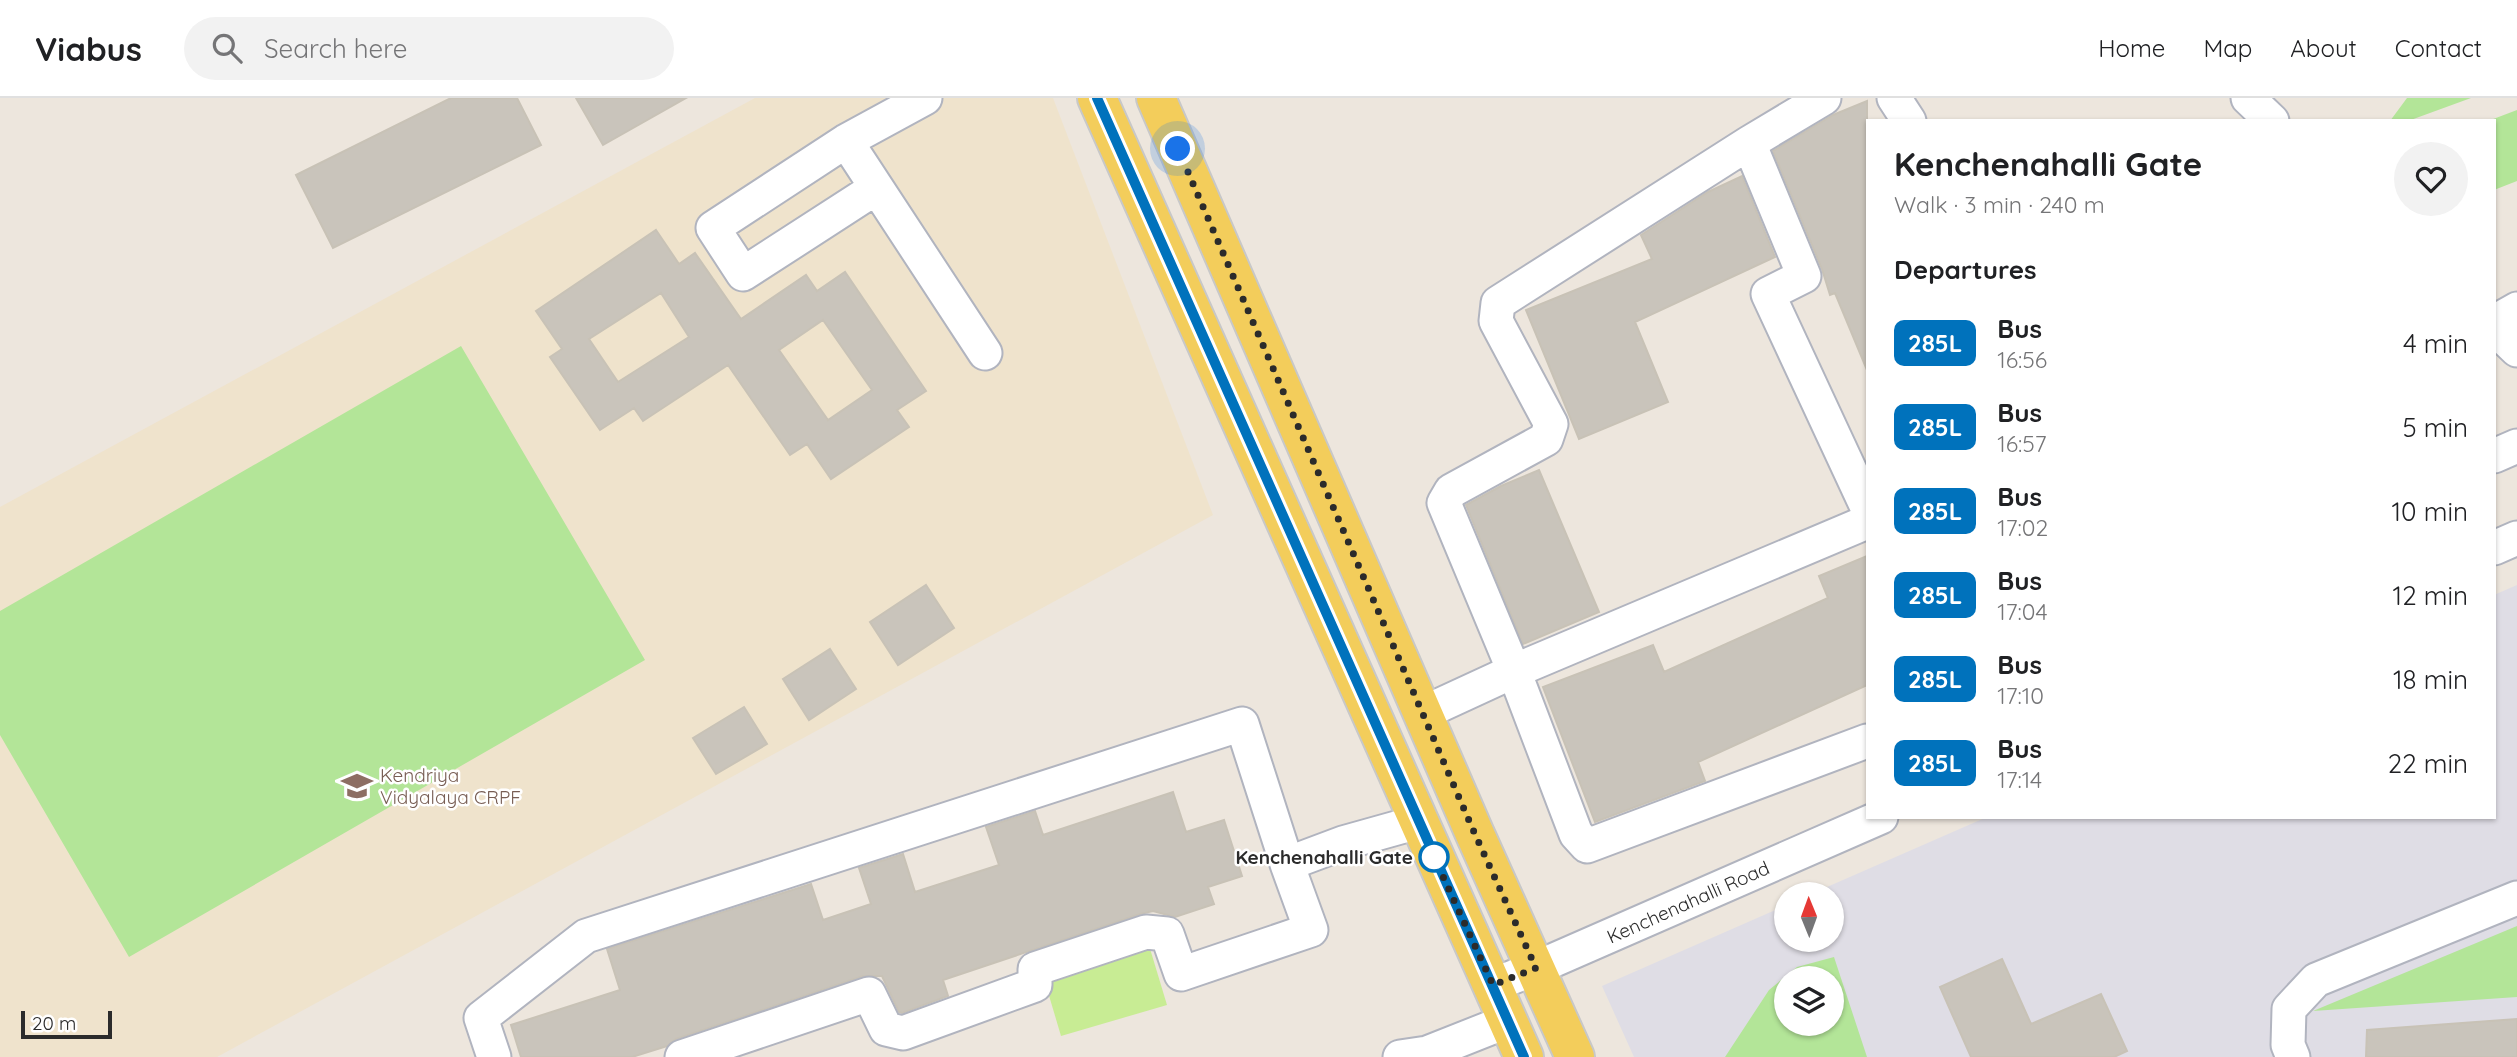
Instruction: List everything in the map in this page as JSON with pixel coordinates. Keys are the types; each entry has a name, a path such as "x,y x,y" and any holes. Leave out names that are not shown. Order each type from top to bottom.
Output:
{"main road":[{"path":"1097,98 1524,1057"},
{"path":"1156,98 1575,1057"}],"street":[{"path":"876,188 743,274 713,228 846,141 925,98"},
{"path":"1825,98 1749,143 1499,303 1496,321 1551,424 1546,439 1451,491 1444,503 1514,671 1576,834 1587,846 1866,741"},
{"path":"1894,98 1908,119"},
{"path":"2248,98 2270,119"},
{"path":"846,141 985,353"},
{"path":"1749,143 1804,276 1768,294 1866,505"},
{"path":"2496,321 2517,309"},
{"path":"2496,330 2517,351"},
{"path":"2496,455 2517,446"},
{"path":"1423,713 1514,671 1866,522"},
{"path":"2496,547 2517,538"},
{"path":"494,1057 481,1018 586,936 1241,724 1311,930 1181,974 1167,934 1146,932 1035,969 1035,985 903,1033 886,1030 869,994 682,1057"},
{"name":"Kenchenahalli Road","path":"1493,985 1876,819"},
{"path":"1287,864 1343,843 1418,822"},
{"path":"2293,1057 2288,1045 2289,1009 2316,980 2517,898"},
{"path":"1400,1057 1427,1053 1508,1021"}],"shaded area":[{"name":"Kendriya Vidyalaya CRPF","path":"755,98 1053,98 1213,515 217,1057 0,1057 0,507"},
{"path":"2517,585 2517,1057 1634,1057 1602,986 1774,911 1774,952 1844,952 1844,882 1838,882 1982,819 2496,819 2496,594"}],"green space":[{"path":"2407,98 2471,98 2413,119 2391,119"},
{"path":"2517,110 2517,181 2496,189 2496,119 2493,119"},
{"path":"461,346 645,660 129,957 0,735 0,611"},
{"path":"2517,926 2517,997 2313,1011"},
{"path":"1148,942 1167,1005 1061,1036 1042,972"},
{"path":"1834,957 1837,966 1801,966"},
{"path":"1774,986 1774,1036 1844,1036 1844,987 1867,1057 1725,1057"}],"building":[{"path":"451,98 517,98 541,145 333,248 296,175"},
{"path":"576,98 686,98 603,145"},
{"path":"1867,101 1866,368 1835,293 1830,295 1822,269 1773,151 1833,115"},
{"path":"1742,176 1775,257 1635,322 1668,402 1579,439 1526,310 1652,259 1641,235 1708,192"},
{"path":"656,230 679,264 695,253 741,319 806,275 817,291 845,272 926,391 897,410 909,427 831,479 807,444 790,455 728,365 643,421 634,408 600,430 550,357 562,349 536,311","holes":["661,293 689,337 618,382 589,339","823,320 872,390 828,420 779,350"]},
{"path":"1539,470 1599,612 1523,644 1466,505"},
{"path":"1866,556 1866,685 1698,762 1705,781 1595,822 1543,687 1653,645 1664,672 1828,598 1819,576"},
{"path":"926,585 954,628 898,665 870,622"},
{"path":"830,649 856,689 809,720 783,679"},
{"path":"744,707 767,744 716,774 693,738"},
{"path":"1173,792 1186,832 1224,820 1242,876 1208,887 1214,904 1175,917 1153,911 1140,914 943,980 948,996 902,1013 899,1012 882,976 863,976 676,1039 667,1046 632,1057 521,1057 511,1025 620,990 607,949 811,884 823,920 871,904 859,868 903,854 915,892 999,865 986,827 1035,811 1043,835"},
{"path":"2002,959 2031,1024 2101,994 2127,1051 2114,1057 1971,1057 1940,987"},
{"path":"2517,1019 2517,1057 2366,1057 2367,1030"}],"bus line":[{"name":"285L","path":"1097,98 1524,1057"}],"place":[{"name":"Kendriya Vidyalaya CRPF","path":"357,786"},
{"name":"Kenchenahalli Gate","path":"1434,857"}],"route":[{"path":"1178,149 1474,832 1536,968 1493,985 1434,857"}]}
